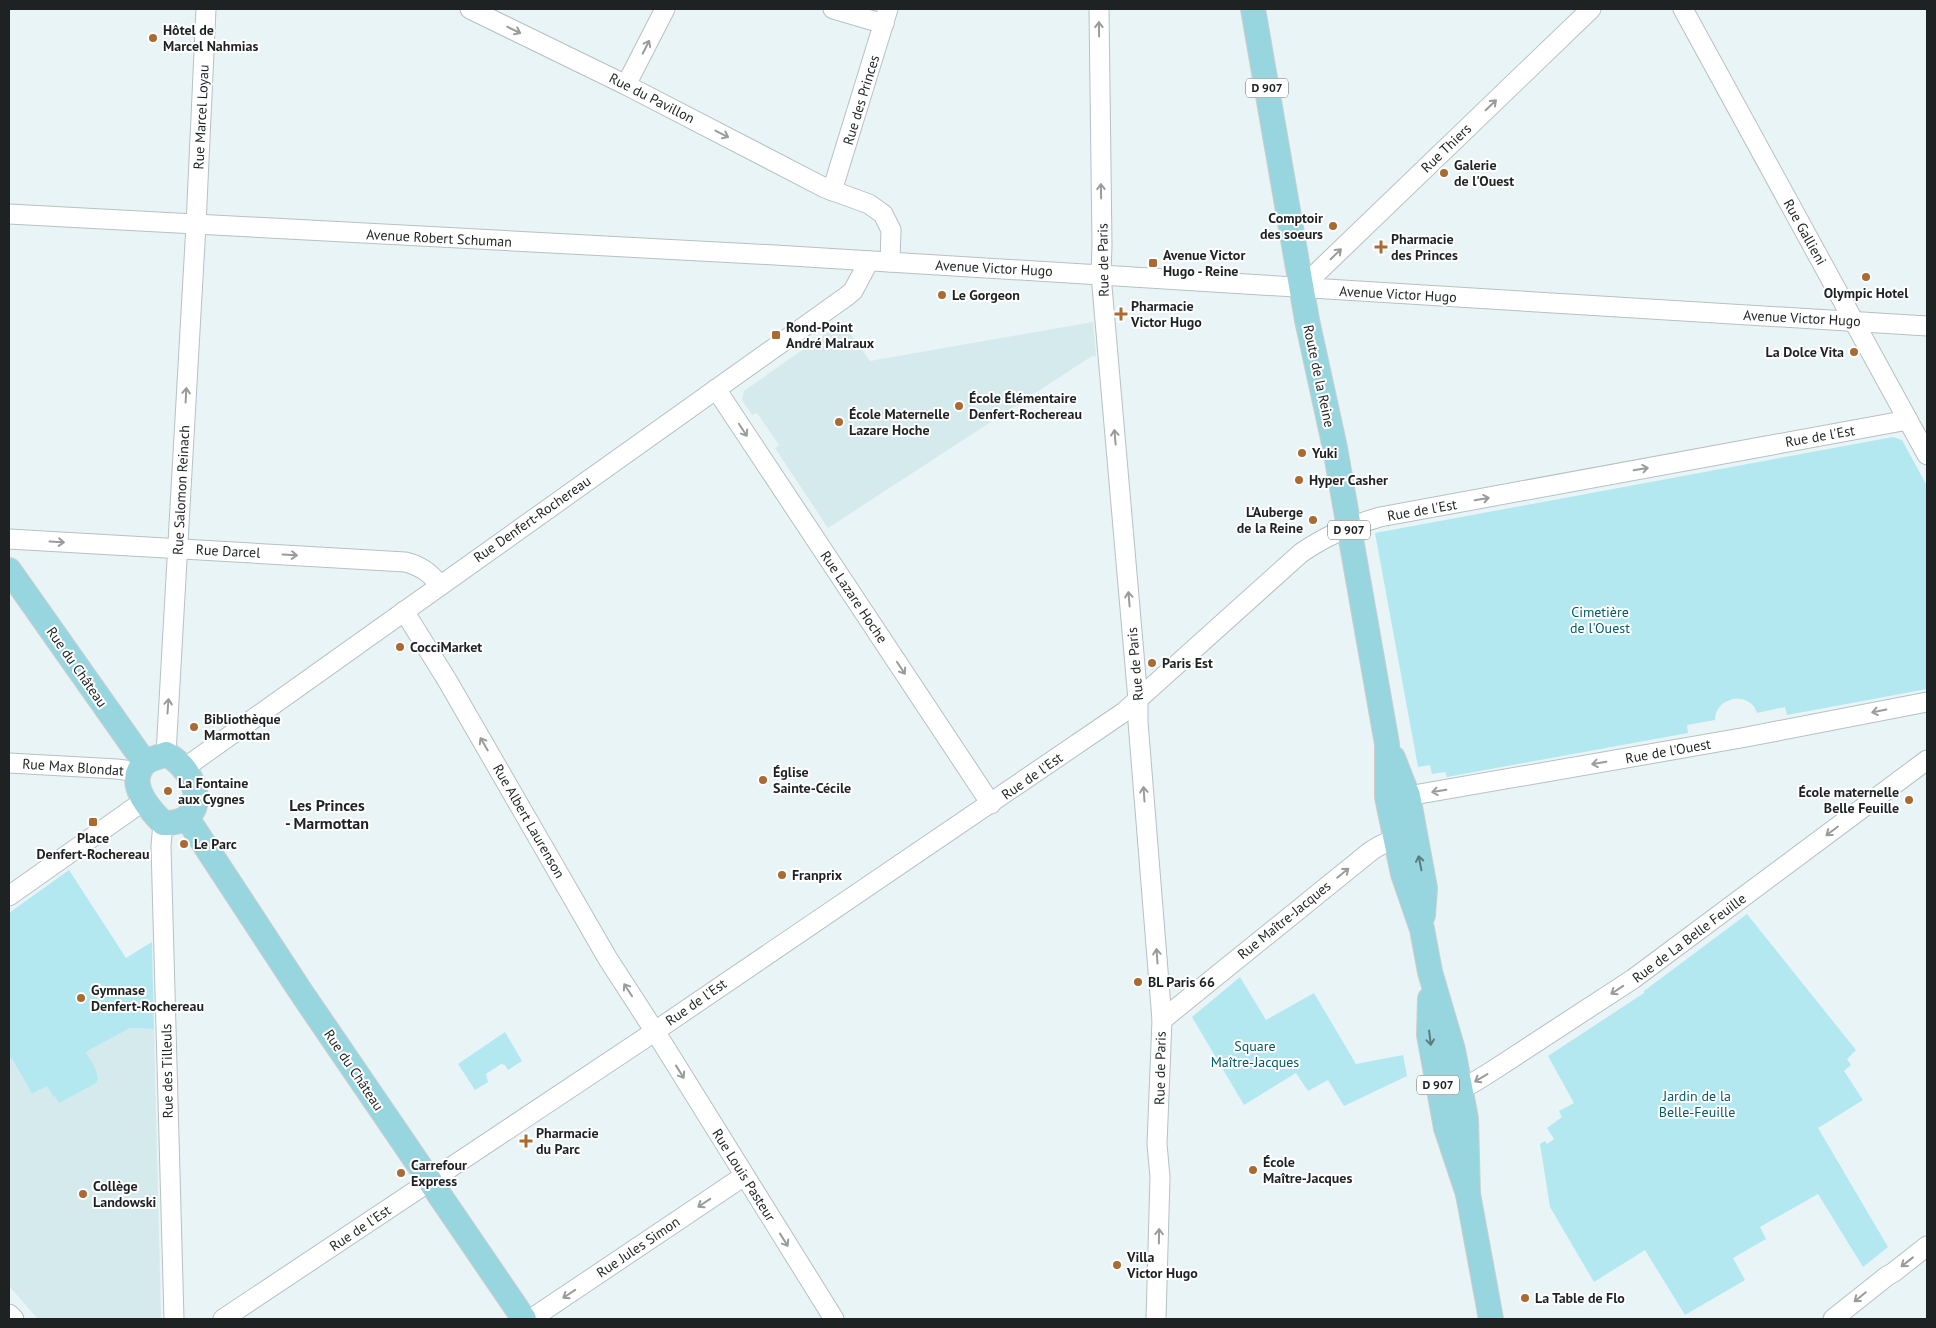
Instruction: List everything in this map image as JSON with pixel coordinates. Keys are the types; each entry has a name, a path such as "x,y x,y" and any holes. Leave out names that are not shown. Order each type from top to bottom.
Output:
{"main road":[{"name":"Route de la Reine","path":"1253,9 1301,288 1334,448 1387,744 1387,797 1405,836"},
{"name":"Rue du Château","path":"9,570 158,764"},
{"name":"Route de la Reine","path":"1387,744 1408,796 1403,874 1422,929 1430,972 1429,1035 1451,1096 1446,1128 1468,1194 1491,1319"},
{"path":"158,764 194,784 195,806 187,818 178,822 163,823 155,815 139,790 136,781 158,764"},
{"name":"Rue du Château","path":"187,818 301,992 524,1319"}],"street":[{"name":"Rue Marcel Loyau","path":"196,225 206,9"},
{"name":"Rue du Pavillon","path":"470,9 626,84 832,191"},
{"path":"626,84 665,9"},
{"path":"833,9 886,16"},
{"name":"Rue de Paris","path":"1099,9 1101,275 1138,700 1162,1020 1157,1144 1160,1177 1156,1319"},
{"name":"Rue Thiers","path":"1301,288 1591,9"},
{"name":"Rue Gallieni","path":"1683,9 1927,455"},
{"name":"Rue des Princes","path":"832,191 886,16"},
{"path":"832,191 869,204 883,214 891,230 890,262"},
{"name":"Avenue Robert Schuman","path":"9,214 869,262"},
{"name":"Rue Salomon Reinach","path":"158,764 178,548 196,225"},
{"name":"Avenue Victor Hugo","path":"869,262 1927,326"},
{"name":"Rue Denfert-Rochereau","path":"158,764 404,611 854,291 869,262"},
{"name":"Rue Lazare Hoche","path":"716,389 991,804"},
{"name":"Rue de l'Est","path":"223,1319 655,1031 1124,712 1302,553 1323,538 1348,527 1390,516 1908,420"},
{"name":"Rue Darcel","path":"9,539 405,562 419,566 430,573 440,585"},
{"name":"Rue Albert Laurenson","path":"404,611 452,688 599,944 655,1031"},
{"name":"Rue de l'Ouest","path":"1408,796 1741,738 1927,702"},
{"name":"Rue de La Belle Feuille","path":"1451,1096 1489,1074 1633,979 1927,760"},
{"name":"Rue Max Blondat","path":"9,763 116,769 158,764"},
{"path":"9,896 145,800"},
{"name":"Rue des Tilleuls","path":"163,823 161,846 174,1319"},
{"name":"Rue Maître-Jacques","path":"1162,1020 1371,851 1379,845 1405,836"},
{"name":"Rue Louis Pasteur","path":"655,1031 834,1319"},
{"name":"Rue Jules Simon","path":"531,1319 744,1176"},
{"path":"1833,1319 1927,1246"},
{"path":"9,1314 14,1319"}],"shaded area":[{"path":"842,322 870,361 1093,322 1096,356 1092,356 828,528 775,448 779,445 757,413 752,415 742,400 744,391"},
{"name":"Collège Landowski","path":"130,1028 154,1029 161,1317 156,1319 38,1319 9,1286 9,1059 12,1057 32,1094 47,1086 53,1096 98,1075 86,1052"}],"green space":[{"name":"Cimetière de l'Ouest","path":"1893,437 1902,440 1927,486 1927,689 1787,715 1785,707 1757,713 1747,701 1733,699 1721,706 1715,720 1687,725 1688,733 1447,777 1445,772 1432,774 1430,765 1418,767 1375,533"},
{"name":"Gymnase Denfert-Rochereau","path":"69,870 126,958 152,942 154,1029 130,1028 86,1052 97,1072 96,1083 59,1103 47,1086 32,1094 12,1058 9,1059 9,913"},
{"name":"Jardin de la Belle-Feuille","path":"1747,914 1856,1050 1847,1059 1851,1065 1844,1071 1863,1100 1818,1128 1888,1247 1863,1267 1818,1194 1760,1227 1766,1239 1733,1258 1745,1280 1685,1315 1645,1250 1594,1282 1550,1207 1540,1144 1545,1141 1547,1144 1554,1139 1547,1128 1562,1117 1559,1111 1574,1103 1548,1056 1644,993 1644,991"},
{"name":"Square Maître-Jacques","path":"1240,977 1266,1020 1314,993 1356,1064 1403,1055 1407,1076 1344,1106 1328,1080 1308,1091 1296,1073 1244,1105 1192,1017"},
{"path":"505,1032 522,1061 508,1070 505,1065 501,1064 486,1074 488,1082 475,1090 458,1064"}],"place":[{"name":"Hôtel de Marcel Nahmias","path":"153,38"},
{"name":"Galerie de l'Ouest","path":"1444,173"},
{"name":"Comptoir des soeurs","path":"1333,226"},
{"name":"Pharmacie des Princes","path":"1381,247"},
{"name":"Avenue Victor Hugo - Reine","path":"1153,263"},
{"name":"Olympic Hotel","path":"1866,277"},
{"name":"Le Gorgeon","path":"942,295"},
{"name":"Pharmacie Victor Hugo","path":"1121,314"},
{"name":"Rond-Point André Malraux","path":"776,335"},
{"name":"La Dolce Vita","path":"1854,352"},
{"name":"École Élémentaire Denfert-Rochereau","path":"959,406"},
{"name":"École Maternelle Lazare Hoche","path":"839,422"},
{"name":"Yuki","path":"1302,453"},
{"name":"Hyper Casher","path":"1299,480"},
{"name":"L'Auberge de la Reine","path":"1313,520"},
{"name":"CocciMarket","path":"400,647"},
{"name":"Paris Est","path":"1152,663"},
{"name":"Bibliothèque Marmottan","path":"194,727"},
{"name":"Église Sainte-Cécile","path":"763,780"},
{"name":"La Fontaine aux Cygnes","path":"168,791"},
{"name":"École maternelle Belle Feuille","path":"1909,800"},
{"name":"Place Denfert-Rochereau","path":"93,822"},
{"name":"Le Parc","path":"184,844"},
{"name":"Franprix","path":"782,875"},
{"name":"BL Paris 66","path":"1138,982"},
{"name":"Gymnase Denfert-Rochereau","path":"81,998"},
{"name":"Pharmacie du Parc","path":"526,1141"},
{"name":"École Maître-Jacques","path":"1253,1170"},
{"name":"Carrefour Express","path":"401,1173"},
{"name":"Collège Landowski","path":"83,1194"},
{"name":"Villa Victor Hugo","path":"1117,1265"},
{"name":"La Table de Flo","path":"1525,1298"}],"district":[{"name":"Les Princes - Marmottan","path":"327,814"}]}
